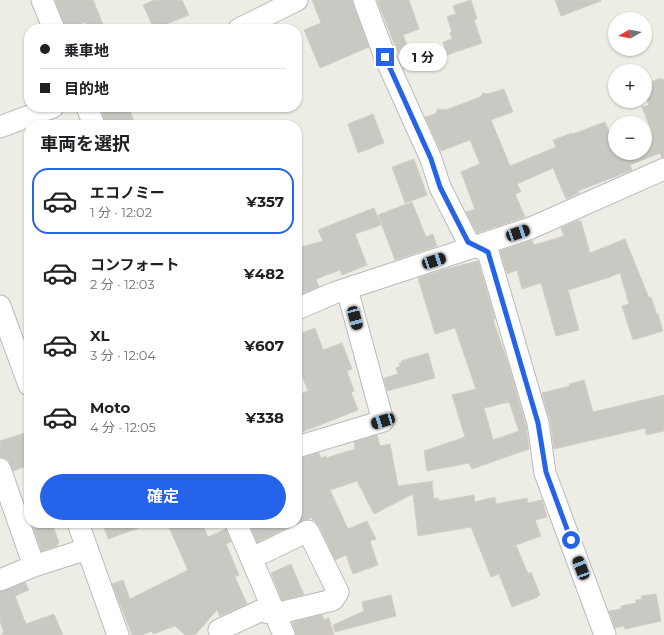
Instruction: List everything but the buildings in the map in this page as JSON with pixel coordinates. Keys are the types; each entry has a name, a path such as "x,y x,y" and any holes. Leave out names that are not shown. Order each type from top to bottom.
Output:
{"street":[{"path":"42,0 52,24"},
{"path":"249,24 297,0"},
{"path":"364,0 385,57 431,159 440,187 468,242 488,252 538,423 546,472 605,635"},
{"path":"0,127 40,112"},
{"path":"302,307 347,289 531,228 664,169"},
{"path":"302,445 383,421 347,289"},
{"path":"0,306 24,371"},
{"path":"0,469 34,566"},
{"path":"80,528 118,635"},
{"path":"238,528 284,635"},
{"path":"219,630 260,611 275,614 333,600 338,592 308,531 252,558"},
{"path":"0,580 34,566 87,550"}],"route":[{"path":"385,57 431,159 440,187 468,242 488,252 538,423 546,472 571,540"}]}
